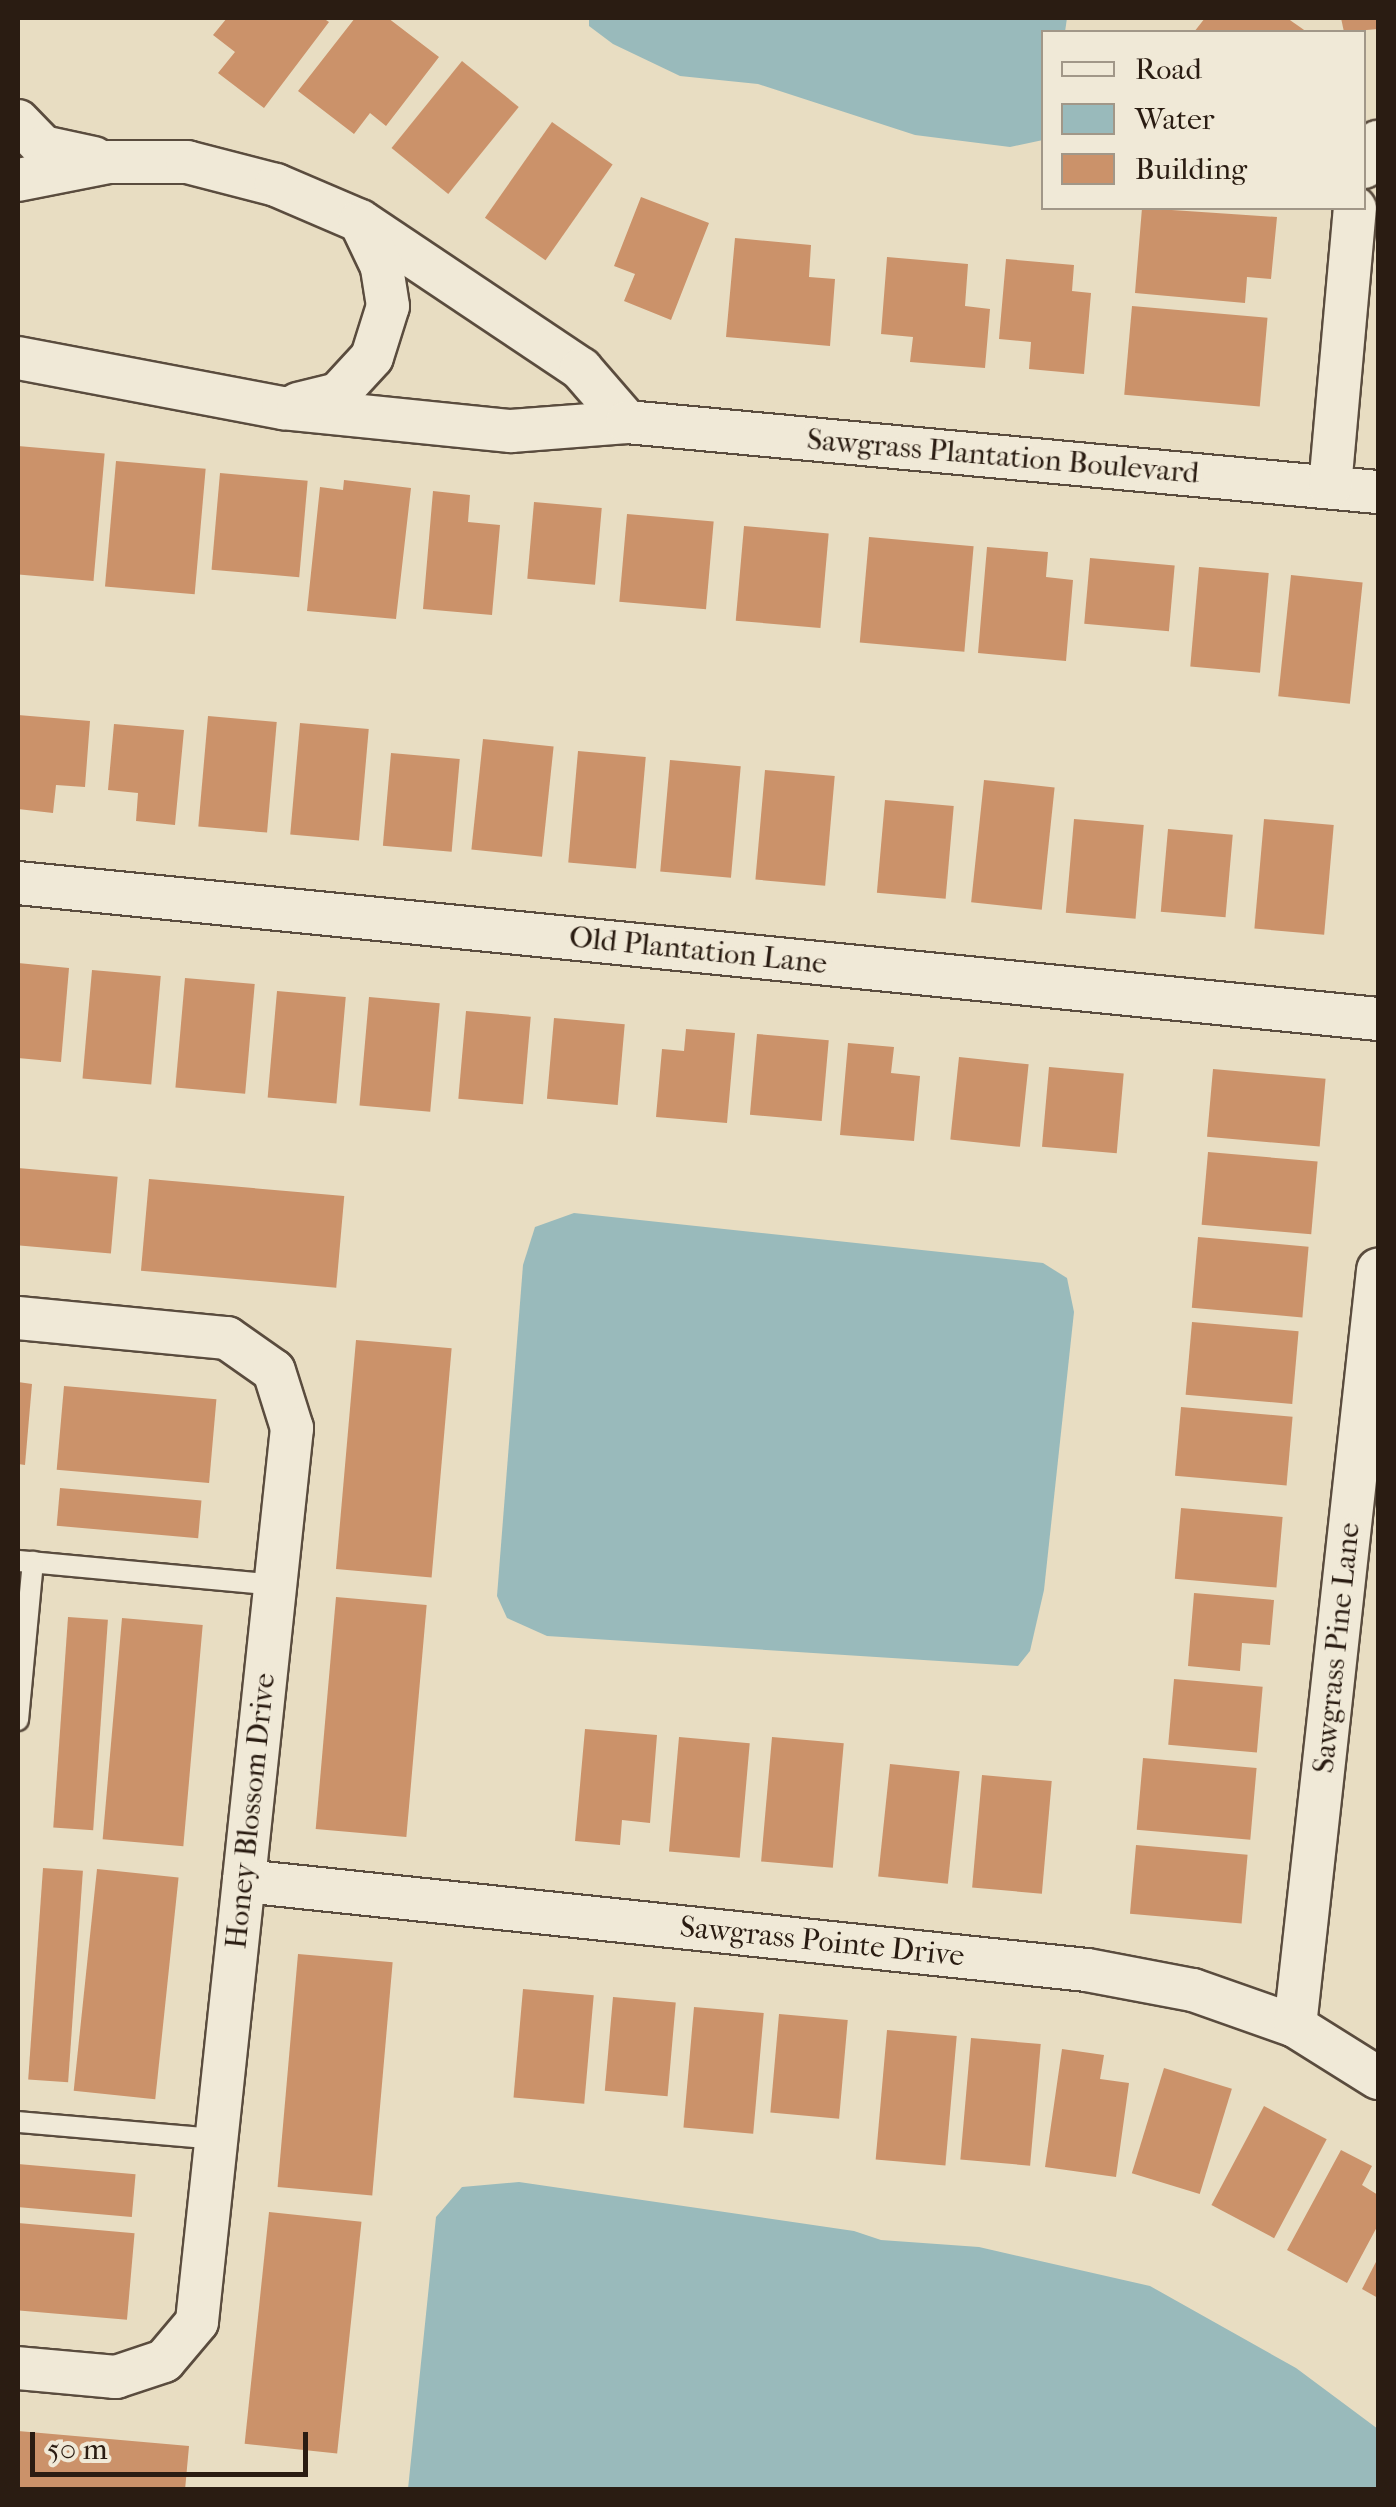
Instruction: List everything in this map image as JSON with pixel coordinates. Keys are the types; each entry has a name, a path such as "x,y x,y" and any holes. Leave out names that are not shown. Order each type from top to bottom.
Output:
{"street":[{"path":"18,121 43,147 109,162"},
{"path":"18,180 109,162 188,162 276,185 360,221 580,370 627,422"},
{"path":"1330,488 1355,210"},
{"path":"283,408 338,394 372,357 388,306 382,268 360,221"},
{"name":"Sawgrass Plantation Boulevard","path":"18,358 283,408 511,431 627,422 1378,492"},
{"name":"Old Plantation Lane","path":"18,883 1378,1020"},
{"name":"Sawgrass Pine Lane","path":"1295,2026 1378,1270"},
{"name":"Honey Blossom Drive","path":"18,1318 227,1338 274,1371 292,1428 197,2322 164,2360 116,2376 18,2368"},
{"name":"Sawgrass Pointe Drive","path":"244,1881 1087,1970 1193,1990 1295,2026 1378,2078"}],"lane":[{"path":"18,1720 25,1561 276,1585"},
{"path":"18,2122 216,2139"}],"water":[{"path":"589,18 1067,18 1065,30 1041,30 1041,140 1010,147 915,135 758,84 680,76 613,44 589,26"},
{"path":"574,1213 1043,1263 1067,1278 1074,1312 1044,1590 1030,1651 1018,1666 547,1636 507,1618 497,1596 523,1265 535,1227"},
{"path":"519,2182 854,2231 881,2240 979,2247 1150,2286 1296,2368 1378,2429 1378,2489 408,2489 436,2217 462,2187"}],"building":[{"path":"227,18 323,18 329,22 264,108 218,73 235,52 213,35"},
{"path":"355,18 388,18 439,57 386,126 370,113 354,134 298,91"},
{"path":"1205,18 1287,18 1304,30 1196,30"},
{"path":"1341,18 1378,18 1378,29 1344,30"},
{"path":"462,61 519,107 448,194 392,148"},
{"path":"552,122 613,164 546,260 485,218"},
{"path":"641,197 709,223 671,320 624,301 635,274 614,266"},
{"path":"1142,210 1277,217 1271,279 1247,277 1245,303 1135,293"},
{"path":"735,238 811,245 809,277 835,279 830,346 726,337"},
{"path":"887,257 968,264 965,306 990,309 985,368 910,362 913,337 881,334"},
{"path":"1006,259 1074,265 1072,291 1091,293 1084,374 1029,369 1031,342 999,339"},
{"path":"1132,306 1267,318 1260,407 1124,395"},
{"path":"18,446 105,454 94,581 18,574"},
{"path":"116,461 206,469 195,594 105,587"},
{"path":"220,473 308,481 299,577 212,570"},
{"path":"344,480 411,488 396,619 307,611 320,487 343,490"},
{"path":"433,491 470,495 468,522 500,525 492,615 423,609"},
{"path":"534,502 602,508 595,585 527,579"},
{"path":"627,514 714,522 706,609 619,602"},
{"path":"744,526 829,533 820,628 736,621"},
{"path":"869,537 974,546 964,652 860,643"},
{"path":"987,547 1048,552 1046,577 1073,580 1066,661 978,653"},
{"path":"1090,558 1175,565 1169,631 1084,624"},
{"path":"1199,567 1269,573 1260,673 1190,667"},
{"path":"1291,575 1363,583 1350,704 1278,696"},
{"path":"18,715 90,721 85,787 56,785 53,813 18,809"},
{"path":"208,716 277,722 267,833 198,827"},
{"path":"300,723 369,729 359,841 290,835"},
{"path":"114,724 184,730 175,825 136,821 138,793 108,790"},
{"path":"483,739 554,746 542,857 471,849"},
{"path":"578,751 646,757 636,869 568,863"},
{"path":"391,753 460,759 452,852 383,846"},
{"path":"670,760 741,766 731,878 660,872"},
{"path":"765,770 835,776 825,886 755,880"},
{"path":"984,780 1055,787 1042,910 971,902"},
{"path":"885,800 954,806 946,899 877,893"},
{"path":"1074,819 1144,825 1136,919 1066,913"},
{"path":"1264,819 1334,825 1324,935 1254,929"},
{"path":"1168,829 1233,835 1226,917 1161,912"},
{"path":"18,963 69,968 61,1062 18,1058"},
{"path":"92,970 161,976 151,1085 83,1079"},
{"path":"185,978 255,984 245,1094 175,1088"},
{"path":"277,991 346,997 336,1104 268,1098"},
{"path":"369,997 440,1003 430,1112 360,1106"},
{"path":"466,1011 531,1017 523,1104 458,1099"},
{"path":"554,1018 625,1024 618,1105 547,1099"},
{"path":"686,1029 735,1033 727,1123 656,1117 662,1049 684,1051"},
{"path":"757,1034 829,1040 822,1121 750,1115"},
{"path":"848,1043 894,1047 891,1073 920,1076 914,1141 840,1135"},
{"path":"959,1057 1029,1064 1020,1147 950,1140"},
{"path":"1049,1067 1124,1074 1117,1153 1042,1147"},
{"path":"1213,1069 1326,1079 1320,1147 1207,1137"},
{"path":"1208,1152 1318,1162 1311,1234 1202,1225"},
{"path":"18,1168 118,1177 111,1253 18,1245"},
{"path":"149,1179 344,1196 336,1288 141,1271"},
{"path":"1198,1237 1309,1247 1302,1317 1192,1308"},
{"path":"1192,1322 1299,1331 1292,1404 1186,1395"},
{"path":"356,1340 452,1348 432,1577 336,1569"},
{"path":"18,1382 32,1384 25,1465 18,1464"},
{"path":"64,1386 216,1399 209,1483 57,1470"},
{"path":"1181,1407 1293,1417 1287,1485 1175,1476"},
{"path":"60,1488 201,1500 198,1538 57,1526"},
{"path":"1181,1508 1283,1517 1276,1588 1175,1579"},
{"path":"1194,1593 1274,1600 1270,1645 1242,1643 1240,1671 1188,1666"},
{"path":"336,1597 427,1605 406,1837 316,1829"},
{"path":"68,1617 108,1620 93,1830 53,1827"},
{"path":"122,1618 203,1625 183,1846 103,1839"},
{"path":"1174,1679 1263,1687 1257,1753 1168,1745"},
{"path":"585,1729 657,1735 650,1823 622,1820 620,1845 575,1841"},
{"path":"679,1737 750,1743 740,1858 669,1852"},
{"path":"772,1737 844,1743 833,1868 761,1862"},
{"path":"1143,1758 1257,1768 1250,1840 1137,1830"},
{"path":"890,1764 960,1771 948,1884 878,1876"},
{"path":"982,1775 1052,1781 1042,1894 972,1888"},
{"path":"1136,1845 1248,1855 1242,1923 1130,1914"},
{"path":"43,1868 83,1871 68,2082 28,2079"},
{"path":"97,1869 179,1878 155,2099 74,2091"},
{"path":"298,1954 393,1962 372,2195 278,2187"},
{"path":"523,1989 594,1995 584,2104 514,2098"},
{"path":"613,1997 676,2002 668,2096 605,2091"},
{"path":"694,2007 764,2013 753,2134 683,2128"},
{"path":"779,2014 848,2020 839,2119 770,2113"},
{"path":"887,2030 957,2036 945,2166 876,2160"},
{"path":"971,2038 1041,2044 1030,2166 960,2160"},
{"path":"1062,2049 1104,2055 1100,2079 1129,2083 1116,2177 1045,2167"},
{"path":"1164,2068 1232,2089 1200,2194 1132,2173"},
{"path":"1264,2106 1327,2139 1274,2238 1211,2205"},
{"path":"1341,2150 1372,2166 1362,2185 1378,2195 1378,2225 1347,2283 1287,2250"},
{"path":"18,2164 136,2174 132,2217 18,2207"},
{"path":"269,2212 361,2222 337,2453 245,2444"},
{"path":"18,2223 135,2233 127,2320 18,2310"},
{"path":"1378,2258 1378,2298 1362,2289"},
{"path":"18,2431 189,2446 185,2490 18,2490"}]}
